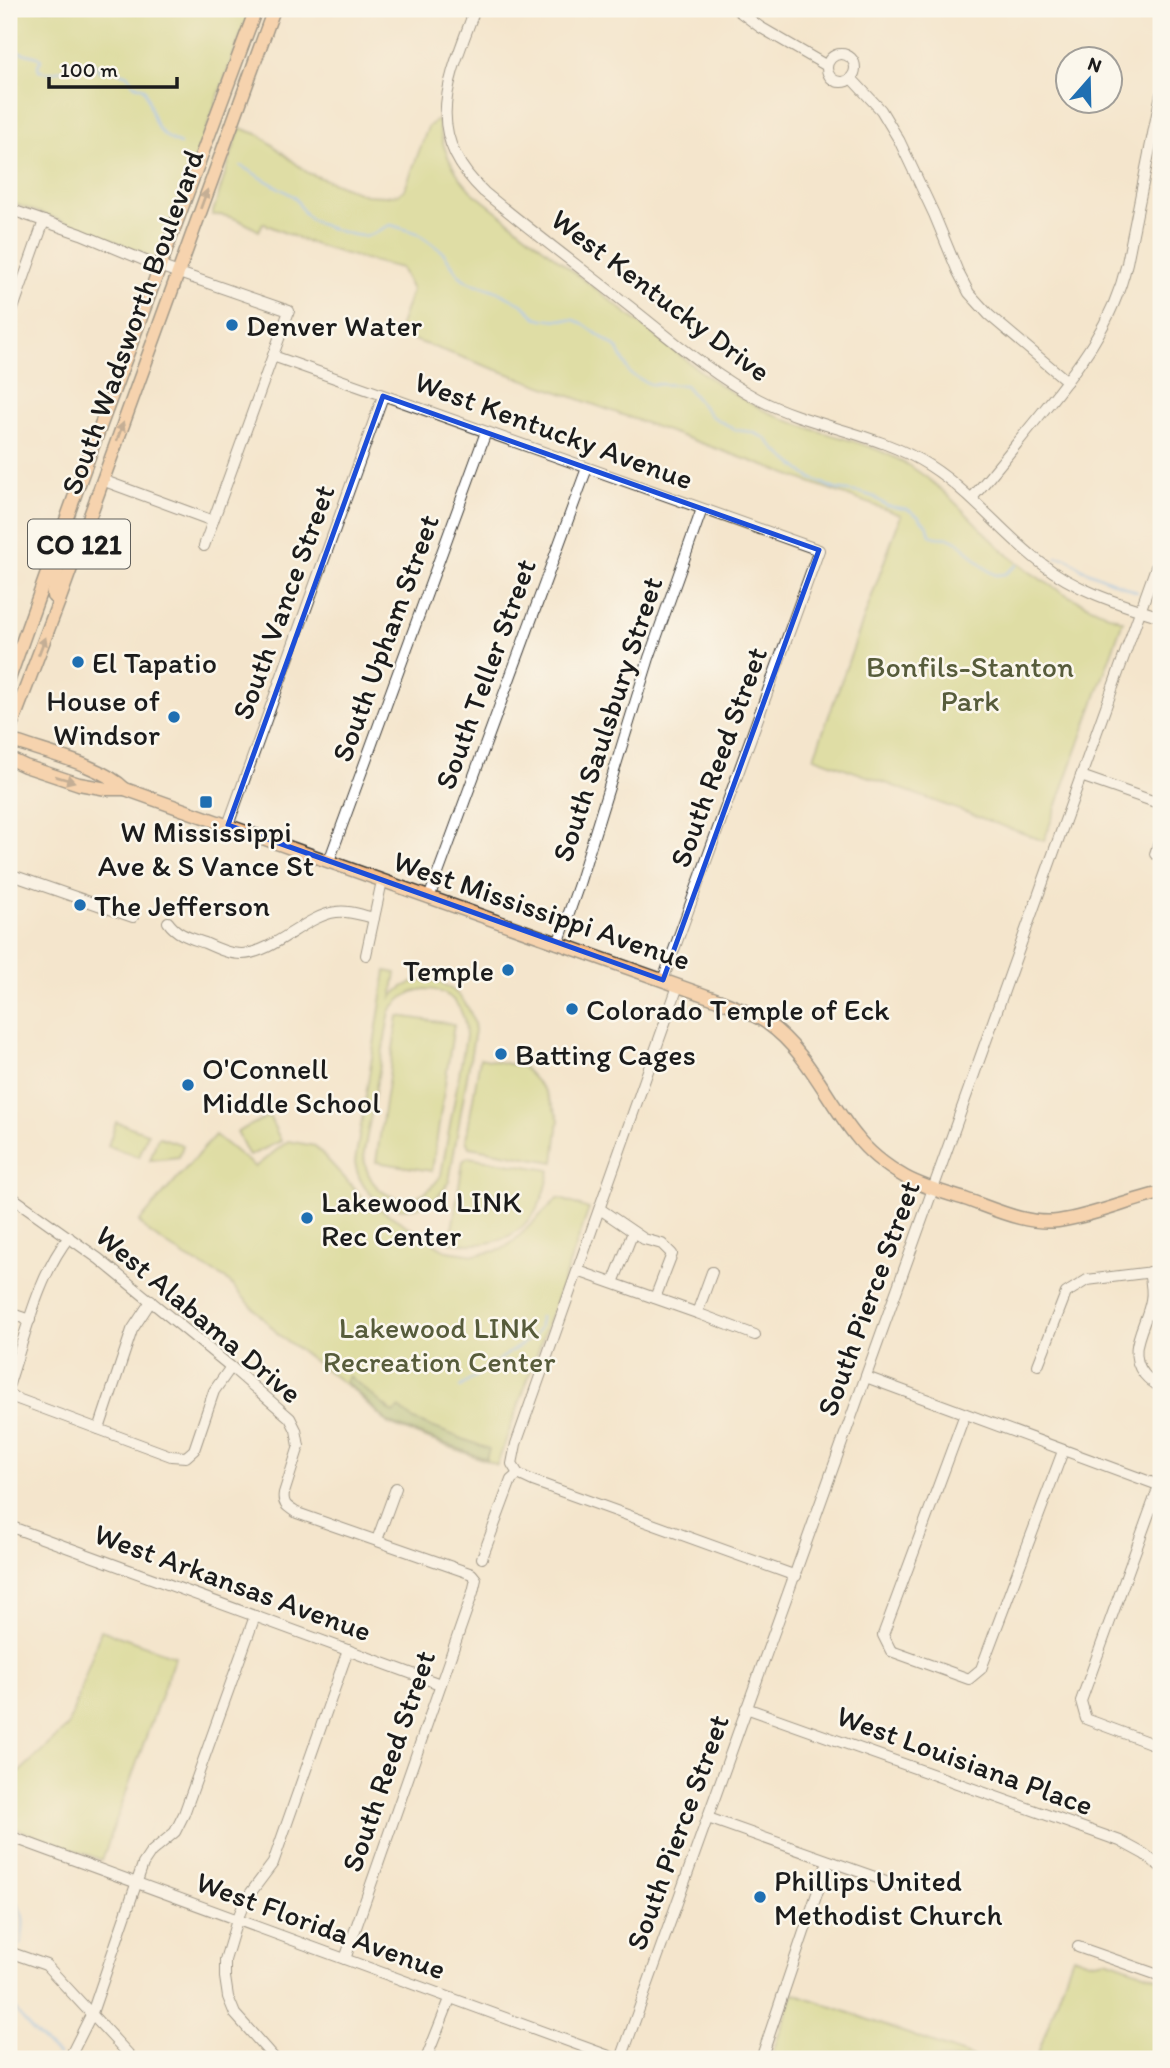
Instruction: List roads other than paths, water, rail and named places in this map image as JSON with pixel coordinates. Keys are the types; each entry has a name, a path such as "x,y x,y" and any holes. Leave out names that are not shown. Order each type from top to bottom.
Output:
{"main road":[{"name":"South Wadsworth Boulevard","path":"9,679 256,9"},
{"name":"South Wadsworth Boulevard","path":"9,732 274,9"},
{"path":"59,601 52,596 67,518"},
{"name":"West Mississippi Avenue","path":"9,745 19,743 97,771 125,789"},
{"name":"West Mississippi Avenue","path":"9,756 25,766 79,784 125,789 744,1011 768,1024 793,1046 864,1145 895,1171 933,1189 1026,1219 1042,1221 1077,1217 1161,1193"}],"street":[{"path":"459,9 474,11"},
{"path":"736,9 760,27 828,66"},
{"name":"West Kentucky Drive","path":"474,11 447,91 446,120 456,157 466,174 492,199 727,381 759,400 793,415 908,453 947,477 1050,570 1090,592 1141,611"},
{"path":"835,56 846,56 854,65 854,72 851,78 843,82 835,81 829,75 828,66 835,56"},
{"path":"851,78 881,110 899,140 972,298 996,322 1068,381"},
{"path":"972,498 1068,381 1096,341 1121,288 1161,94"},
{"path":"9,209 289,312 204,547"},
{"path":"9,320 44,221"},
{"name":"West Kentucky Avenue","path":"273,356 819,550"},
{"name":"South Vance Street","path":"228,825 383,396"},
{"name":"South Upham Street","path":"329,861 486,432"},
{"name":"South Teller Street","path":"429,898 587,468"},
{"path":"102,480 213,521"},
{"name":"South Saulsbury Street","path":"558,944 649,658 702,509"},
{"name":"South Reed Street","path":"663,980 819,550"},
{"name":"South Pierce Street","path":"619,2059 796,1576 1161,553"},
{"path":"1141,611 1161,617"},
{"path":"1081,776 1161,803"},
{"path":"1155,854 1161,836"},
{"path":"9,874 132,917"},
{"path":"366,955 382,881"},
{"path":"168,922 173,929 189,937 241,954 260,950 332,913 347,912 374,918"},
{"path":"678,986 512,1461 516,1471 533,1481 796,1576"},
{"name":"West Alabama Drive","path":"9,1195 99,1259 290,1418 299,1446 284,1493 285,1506 298,1513 472,1574 476,1579"},
{"path":"600,1209 644,1239 662,1244 672,1254 655,1298"},
{"path":"613,1283 633,1232"},
{"path":"9,1384 48,1271 69,1237"},
{"path":"578,1271 755,1335"},
{"path":"1038,1365 1066,1293 1087,1280 1161,1271"},
{"path":"696,1313 712,1272"},
{"path":"1150,1272 1151,1302 1136,1349 1140,1370 1161,1387"},
{"path":"99,1429 132,1330 151,1301"},
{"path":"9,1313 30,1320"},
{"path":"9,1394 171,1456 186,1457 194,1450 214,1391 231,1367"},
{"path":"866,1377 1160,1486 1081,1701 1086,1719 1161,1747"},
{"path":"965,1414 883,1635 891,1651 969,1679 981,1670 1063,1451"},
{"path":"482,1558 516,1471"},
{"path":"377,1540 396,1488"},
{"name":"West Arkansas Avenue","path":"9,1526 440,1684"},
{"name":"South Reed Street","path":"345,1959 476,1579"},
{"path":"69,2059 92,2013 136,1882 149,1854 175,1832 181,1822 255,1616"},
{"path":"275,2059 235,2014 228,1997 225,1960 246,1899 273,1863 348,1650"},
{"name":"West Louisiana Place","path":"746,1708 1120,1841 1161,1867"},
{"path":"708,1818 900,1886"},
{"name":"West Florida Avenue","path":"9,1836 619,2059"},
{"path":"761,2059 828,1861"},
{"path":"1078,1947 1161,1976"},
{"path":"9,1952 46,1965 133,2059"},
{"path":"426,2059 450,1999"}],"waterway":[{"path":"9,51 38,57 41,60 39,70 45,72 73,66 86,67 92,63 96,64 99,72 108,65 126,74 133,84 144,88 158,128 180,144"},
{"path":"241,166 293,196 306,215 327,227 364,236 391,225 417,233 442,251 460,276 468,282 494,290 523,305 536,317 582,323 618,349 630,374 650,384 685,385 711,416 736,430 752,432 765,438 809,477 835,489 874,497 887,506 907,509 928,527 930,535 957,541 996,575 1005,574 1017,565"},
{"path":"1057,557 1067,558 1082,569 1137,592"},
{"path":"1156,599 1161,600"},
{"path":"460,1387 535,1335 540,1327 540,1317"},
{"path":"9,1897 22,1913 24,1925 21,1945"},
{"path":"16,1964 9,1991 15,2009 28,2026 59,2056"}],"place":[{"name":"Denver Water","path":"232,325"},
{"name":"El Tapatio","path":"78,662"},
{"name":"House of Windsor","path":"174,717"},
{"name":"W Mississippi Ave & S Vance St","path":"206,802"},
{"name":"The Jefferson","path":"80,905"},
{"name":"Temple","path":"508,970"},
{"name":"Colorado Temple of Eck","path":"572,1009"},
{"name":"Batting Cages","path":"501,1054"},
{"name":"O'Connell Middle School","path":"188,1085"},
{"name":"Lakewood LINK Rec Center","path":"307,1218"},
{"name":"Phillips United Methodist Church","path":"760,1897"}],"park label":[{"name":"Bonfils-Stanton Park","path":"970,683"},
{"name":"Lakewood LINK Recreation Center","path":"439,1344"}]}
